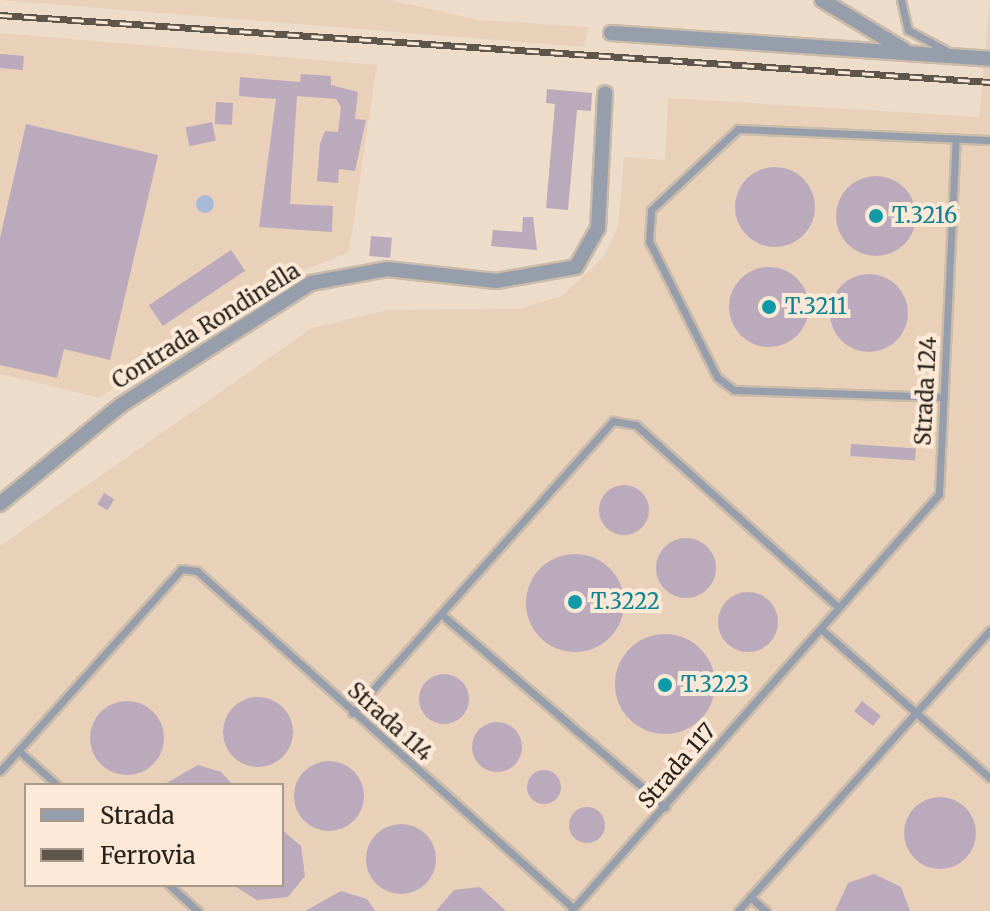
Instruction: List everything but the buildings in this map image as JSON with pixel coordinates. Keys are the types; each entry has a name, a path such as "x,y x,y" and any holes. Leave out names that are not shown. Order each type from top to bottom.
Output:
{"street":[{"path":"822,0 909,53"},
{"path":"611,33 990,59"},
{"name":"Contrada Rondinella","path":"0,504 121,405 311,283 387,269 496,281 576,267 598,228 605,93"}],"lane":[{"path":"901,0 908,30 964,56"},
{"path":"944,397 734,390 717,377 649,241 651,210 738,129 990,140"},
{"name":"Strada 124","path":"836,605 939,494 956,138"},
{"path":"352,713 613,421 636,425 836,605"},
{"name":"Strada 114","path":"19,751 181,569 197,571 572,910"},
{"name":"Strada 117","path":"572,910 821,629 836,605"},
{"path":"441,614 665,807"},
{"path":"821,629 990,778"},
{"path":"738,911 990,630"},
{"path":"0,771 19,751 55,783"},
{"path":"171,887 198,911"},
{"path":"750,897 766,911"}],"shaded area":[{"path":"0,0 390,0 479,20 589,27 584,47"},
{"path":"990,0 990,911 0,911 0,546 312,328 387,310 519,309 562,296 603,258 618,227 624,157 665,160 668,98 979,117"},
{"path":"0,33 377,65 349,252 260,288 158,370 149,360 100,398 0,374"}],"water":[{"path":"205,195 214,204 205,213 196,204"}],"railway":[{"path":"0,15 990,82"}],"place":[{"name":"T.3216","path":"876,216"},
{"name":"T.3211","path":"769,307"},
{"name":"T.3222","path":"575,602"},
{"name":"T.3223","path":"665,685"}]}
